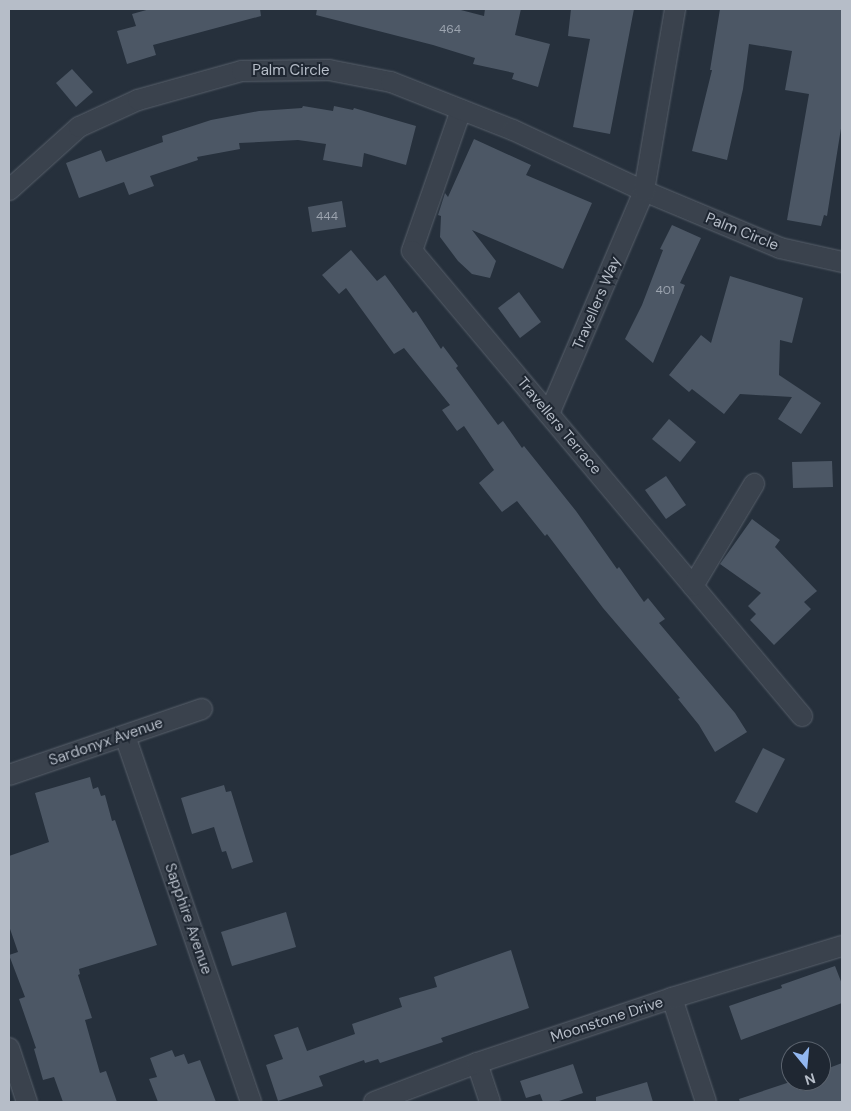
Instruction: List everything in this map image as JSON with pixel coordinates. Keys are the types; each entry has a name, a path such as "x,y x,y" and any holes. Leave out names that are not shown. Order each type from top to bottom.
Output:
{"street":[{"path":"644,192 675,9"},
{"name":"Palm Circle","path":"9,190 79,127 138,100 242,71 329,70 391,82 513,130 644,192 780,248 842,262"},
{"name":"Travellers Terrace","path":"461,110 412,251 802,716"},
{"name":"Travellers Way","path":"549,414 644,192"},
{"path":"693,586 754,484"},
{"name":"Sardonyx Avenue","path":"9,775 202,709"},
{"name":"Sapphire Avenue","path":"125,736 251,1102"},
{"name":"Moonstone Drive","path":"374,1102 477,1063 672,998 842,946"},
{"path":"672,998 706,1102"},
{"path":"9,1048 27,1102"},
{"path":"477,1063 490,1102"}],"building":[{"path":"150,9 260,9 261,16 153,45 156,55 127,64 117,31 136,26 132,14"},
{"path":"317,9 457,9 484,16 485,9 521,9 515,35 550,44 538,87 512,79 514,73 473,64 475,58 433,45 316,15"},
{"path":"571,9 634,9 610,134 573,127 590,39 568,36"},
{"path":"720,9 842,9 842,122 827,216 824,215 821,226 787,220 809,94 785,90 792,51 749,44 743,89 727,160 692,151 712,70 710,70"},
{"path":"72,69 93,92 76,107 56,83"},
{"path":"303,106 333,111 334,106 353,110 354,108 416,126 406,165 364,153 362,167 323,160 326,144 298,140 239,143 240,149 197,157 198,160 150,176 154,186 129,195 124,182 79,198 66,163 101,150 106,162 163,142 162,136 211,120 259,111 302,108"},
{"path":"474,139 531,165 526,175 592,203 563,269 472,230 496,261 490,278 472,274 458,261 440,237 441,216 438,215 445,193 448,197"},
{"path":"342,201 346,227 312,232 308,207"},
{"path":"672,225 701,238 680,283 685,285 653,363 625,339 642,305 663,250 660,249"},
{"path":"351,250 377,281 385,275 413,313 416,311 441,349 443,346 458,366 456,368 498,425 503,421 522,448 524,446 576,511 617,569 619,567 644,602 648,598 665,619 659,623 735,713 747,732 715,752 699,725 678,699 680,698 603,608 547,534 545,536 517,501 502,512 479,483 494,470 464,426 457,431 442,410 450,405 404,348 394,354 346,288 339,294 322,275"},
{"path":"730,276 803,298 792,343 780,340 779,375 821,403 801,434 778,419 792,397 740,394 724,414 692,389 689,392 669,375 701,335 711,343"},
{"path":"519,292 541,322 520,338 498,308"},
{"path":"669,419 696,442 680,462 652,439"},
{"path":"832,461 833,487 793,488 792,462"},
{"path":"666,476 686,505 666,519 645,490"},
{"path":"752,519 780,540 775,547 817,591 804,602 811,609 774,645 750,620 756,614 748,606 761,593 720,564"},
{"path":"763,748 785,759 757,813 735,802"},
{"path":"90,777 93,789 98,787 101,796 105,795 112,821 115,820 157,945 79,969 80,974 78,975 92,1018 85,1020 100,1073 106,1071 117,1102 63,1102 54,1077 43,1080 34,1049 36,1048 19,999 25,997 9,955 18,952 9,926 9,856 49,842 35,793"},
{"path":"224,785 226,792 231,791 253,862 232,869 226,851 222,852 214,827 192,834 181,798"},
{"path":"286,912 296,947 232,966 221,932"},
{"path":"511,950 529,1008 441,1038 443,1042 380,1063 378,1059 365,1063 364,1060 319,1076 323,1086 278,1101 266,1065 283,1059 274,1035 298,1027 307,1051 355,1034 352,1024 402,1007 399,998 437,987 434,977"},
{"path":"835,966 842,984 842,1003 741,1040 729,1006 782,988 781,985"},
{"path":"172,1050 175,1057 184,1054 188,1064 200,1060 216,1102 158,1102 149,1079 157,1077 150,1058"},
{"path":"842,1063 842,1102 740,1102 739,1099 781,1085 781,1091 831,1091 831,1067"},
{"path":"573,1064 583,1093 556,1102 543,1102 540,1094 526,1098 520,1081"},
{"path":"647,1082 653,1102 596,1102 596,1097"}]}
